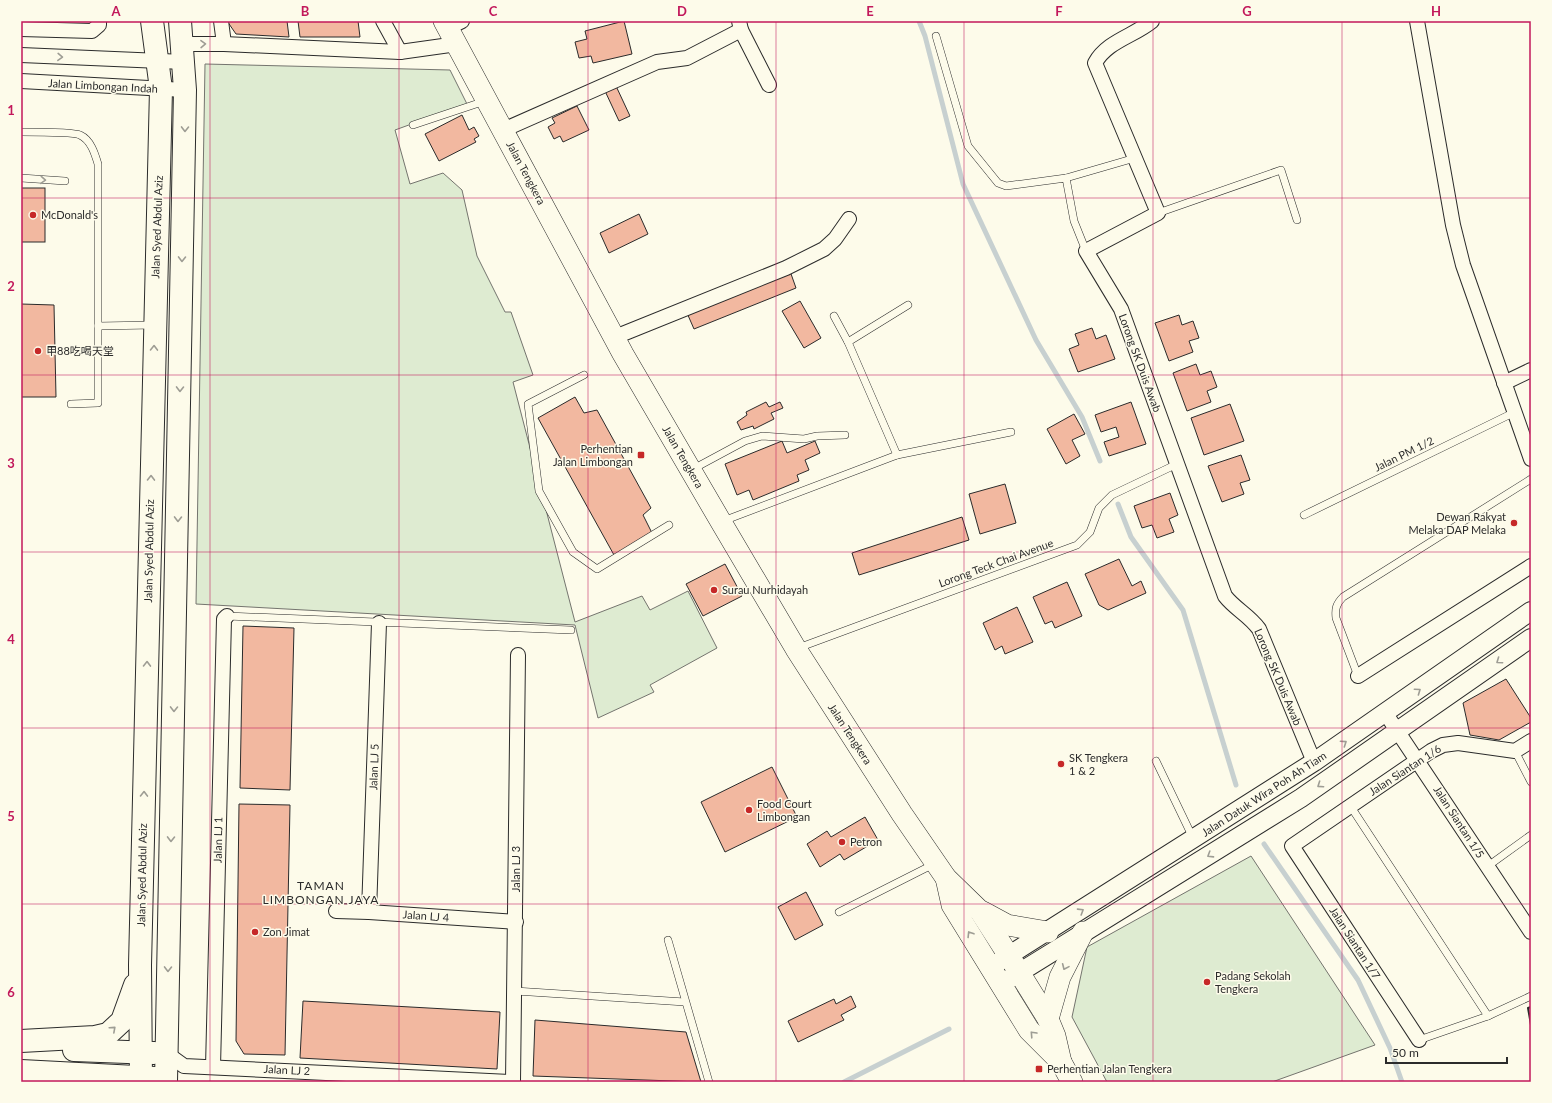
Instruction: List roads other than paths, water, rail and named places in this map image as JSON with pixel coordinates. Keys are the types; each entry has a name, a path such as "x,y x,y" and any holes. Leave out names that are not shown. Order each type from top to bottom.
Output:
{"main road":[{"name":"Jalan Syed Abdul Aziz","path":"141,1080 140,965 154,325 161,89 152,21"},
{"path":"21,1071 141,1080 166,1080 176,656 185,90 180,21"},
{"name":"Jalan Tengkera","path":"453,28 487,101 614,337 721,522 796,649 848,732 941,870 980,911 1014,964 1048,1019 1055,1036 1061,1062 1072,1082"},
{"name":"Jalan Tengkera","path":"941,870 952,905 1029,1030 1061,1062"},
{"path":"980,911 994,920 1007,925 1048,932"},
{"path":"1048,1019 1060,977 1083,932"},
{"path":"21,1041 95,1037 108,1034 122,1021 140,965"},
{"path":"21,1048 166,1053"},
{"path":"21,1077 56,1082"}],"street":[{"path":"221,21 224,44"},
{"path":"383,21 400,52"},
{"path":"1086,251 1158,213 1095,63 1107,48 1152,21"},
{"path":"1416,21 1453,225 1463,265 1531,458"},
{"path":"26,26 95,26"},
{"path":"503,130 657,62 687,58 740,26 769,85"},
{"path":"21,55 158,61 183,53 224,44 400,52 453,28"},
{"name":"Jalan Limbongan Indah","path":"21,81 185,90"},
{"path":"614,337 786,268 824,249 835,238 849,219"},
{"name":"Lorong SK Duis Awab","path":"1086,251 1121,309 1225,596 1233,607 1253,620 1259,629 1314,762"},
{"path":"1504,383 1531,370"},
{"path":"1358,676 1531,566"},
{"name":"Jalan Datuk Wira Poh Ah Tiam","path":"1014,964 1048,932 1314,762 1386,714 1531,611"},
{"name":"Jalan LJ 1","path":"213,1067 224,619 227,616"},
{"name":"Jalan LJ 5","path":"369,912 379,623"},
{"name":"Jalan Datuk Wira Poh Ah Tiam","path":"996,975 1014,964 1083,932 1301,798 1531,638"},
{"name":"Jalan LJ 3","path":"512,1082 516,922 518,656"},
{"name":"Jalan Siantan 1/5","path":"1386,714 1531,932"},
{"path":"1515,751 1531,741"},
{"name":"Jalan Siantan 1/6","path":"1292,846 1418,760 1443,745 1458,743 1515,751"},
{"name":"Jalan Siantan 1/7","path":"1292,846 1419,1040"},
{"name":"Jalan LJ 4","path":"336,911 516,922"},
{"path":"166,1053 184,1066 166,1080"},
{"name":"Jalan LJ 2","path":"184,1066 512,1082"}],"lane":[{"path":"936,36 968,146 998,183 1006,186 1066,178 1135,158"},
{"path":"413,125 487,101"},
{"path":"21,132 80,135 94,152 98,164 98,403 71,404"},
{"path":"1158,213 1281,170 1297,220"},
{"path":"21,178 65,182"},
{"path":"1066,178 1074,221 1086,251"},
{"path":"848,342 908,305"},
{"path":"834,316 848,342 897,455"},
{"path":"98,326 154,325"},
{"path":"584,375 528,404 540,491 573,552 597,569 669,525"},
{"name":"Jalan PM 1/2","path":"1304,515 1515,412"},
{"path":"721,522 897,455 1011,432"},
{"path":"691,470 745,441 762,436 804,439 817,436 845,435"},
{"name":"Lorong Teck Chai Avenue","path":"796,649 1077,545 1090,532 1099,508 1112,495 1177,464"},
{"path":"1358,676 1336,618 1335,610 1337,603 1343,597 1531,479"},
{"path":"227,616 571,630"},
{"path":"1515,751 1531,782"},
{"path":"1156,761 1194,840"},
{"path":"1351,807 1488,1016"},
{"path":"1488,866 1531,835"},
{"path":"839,912 941,870"},
{"path":"668,940 709,1082"},
{"path":"515,991 685,1002"},
{"path":"1419,1040 1488,1016 1531,996"}],"waterway":[{"path":"919,21 925,36 963,184 1036,340 1082,417 1100,461"},
{"path":"1118,504 1131,537 1183,610 1236,785"},
{"path":"1264,844 1358,980 1390,1048 1402,1082"},
{"path":"844,1082 949,1029"}],"place":[{"name":"McDonald's","path":"33,215"},
{"name":"甲88吃喝天堂","path":"38,351"},
{"name":"Perhentian Jalan Limbongan","path":"641,455"},
{"name":"Dewan Rakyat Melaka DAP Melaka","path":"1514,523"},
{"name":"Surau Nurhidayah","path":"714,590"},
{"name":"SK Tengkera 1 & 2","path":"1061,764"},
{"name":"Food Court Limbongan","path":"749,810"},
{"name":"Petron","path":"842,842"},
{"name":"Zon Jimat","path":"255,932"},
{"name":"Padang Sekolah Tengkera","path":"1207,982"},
{"name":"Perhentian Jalan Tengkera","path":"1039,1069"}],"district":[{"name":"TAMAN LIMBONGAN JAYA","path":"321,893"}]}
